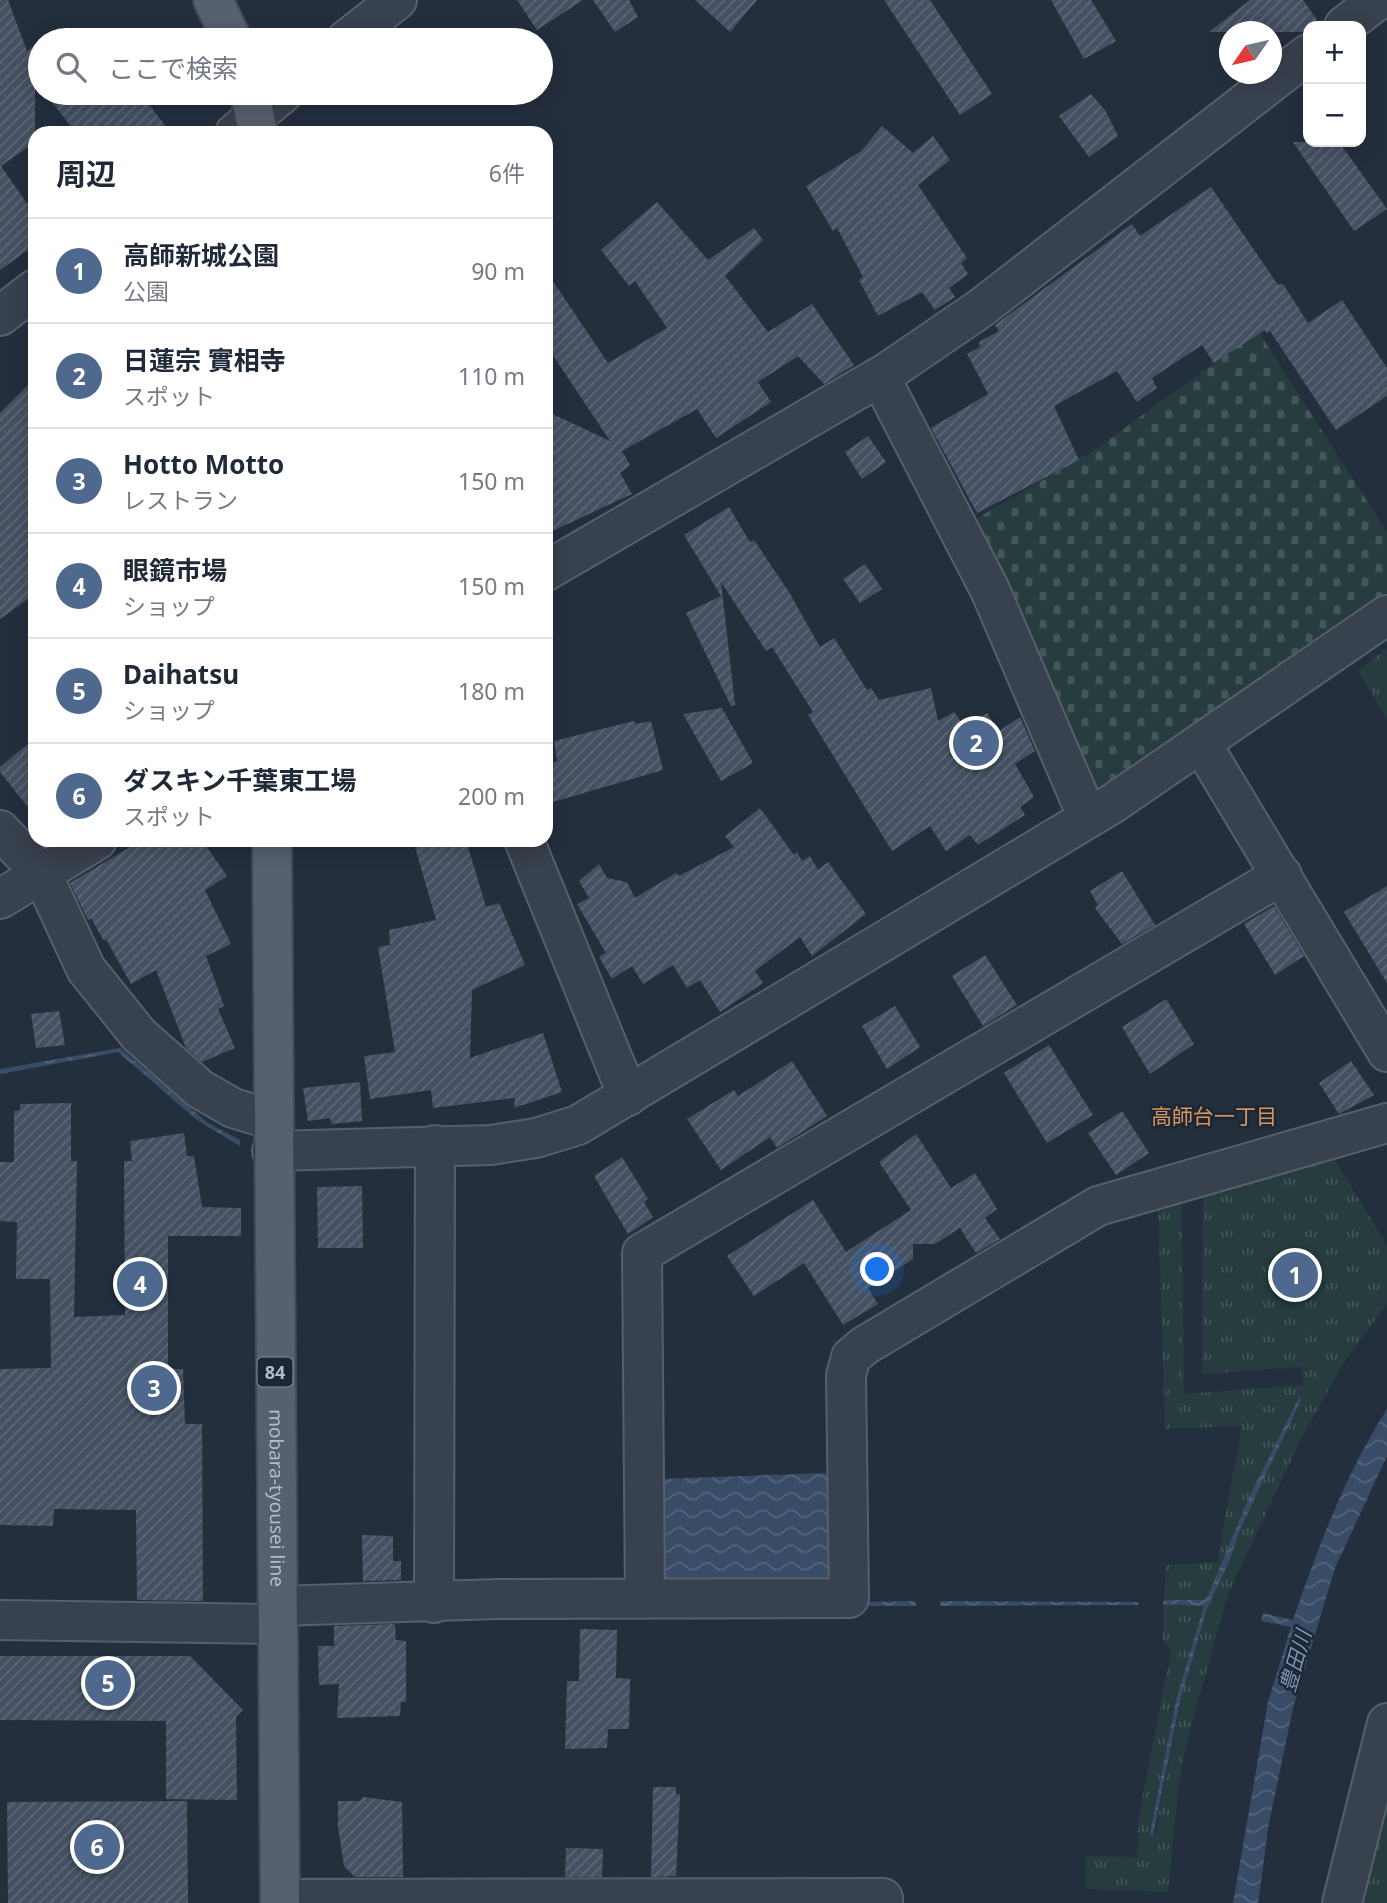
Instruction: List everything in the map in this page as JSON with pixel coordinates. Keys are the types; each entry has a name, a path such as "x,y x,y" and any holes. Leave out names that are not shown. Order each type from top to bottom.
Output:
{"main road":[{"path":"213,0 226,28"},
{"name":"mobara-tyousei line","path":"272,847 272,1136 280,1901"}],"street":[{"path":"361,28 397,0"},
{"path":"1351,21 1378,0"},
{"path":"553,567 880,377 981,308 1303,58"},
{"path":"0,316 28,294"},
{"path":"880,377 990,590 1088,818"},
{"path":"0,830 42,874 86,969 139,1035 200,1089 233,1108 272,1136 435,1145 491,1145 536,1138 578,1125 628,1096 1088,818 1387,615"},
{"path":"1201,743 1387,1052"},
{"path":"0,899 86,847"},
{"path":"527,847 628,1096"},
{"path":"645,1599 642,1253 1282,875"},
{"path":"0,1620 277,1615 434,1603 849,1598 846,1375 851,1357 864,1346 1098,1206 1387,1124"},
{"path":"434,1603 435,1145"},
{"path":"1342,1903 1386,1738"},
{"path":"280,1901 883,1898 883,1903"}],"green space":[{"path":"1258,331 1387,532 1387,597 1105,791 1088,788 1031,653 1027,628 972,521 1093,451"},
{"path":"1387,648 1387,719 1358,671"},
{"path":"1333,1157 1387,1245 1387,1304 1343,1364 1301,1439 1228,1594 1187,1741 1178,1790 1168,1892 1086,1889 1086,1856 1137,1857 1139,1814 1171,1652 1163,1640 1163,1604 1204,1606 1176,1700 1150,1832 1155,1834 1180,1701 1207,1608 1229,1562 1239,1532 1301,1400 1297,1399 1250,1495 1206,1601 1164,1600 1166,1565 1217,1562 1242,1426 1165,1429 1158,1204 1182,1197 1184,1394 1303,1385 1302,1367 1202,1374 1203,1199 1206,1194"},
{"path":"1387,1784 1387,1903 1353,1903"}],"water":[{"path":"120,1048 208,1123 240,1140 240,1146 197,1120 118,1052 0,1074 0,1069"},
{"path":"1299,1397 1301,1400 1239,1532 1229,1562 1207,1608 1180,1701 1153,1836 1150,1833 1176,1700 1204,1606 1163,1604 1164,1600 1206,1600 1250,1495"},
{"name":"豊田川","path":"1387,1409 1387,1456 1335,1568 1293,1708 1269,1823 1258,1903 1233,1903 1268,1702 1291,1627 1261,1621 1263,1613 1293,1620 1334,1512 1358,1460"},
{"path":"824,1473 832,1482 833,1583 667,1584 657,1572 662,1479"},
{"path":"915,1601 916,1606 865,1606 865,1602"},
{"path":"941,1601 1137,1602 1139,1605 940,1606"}],"building":[{"path":"0,0 8,0 28,50 28,105 35,105 35,126 28,126 28,147 1,166 28,205 28,250 0,270"},
{"path":"517,0 583,0 540,28 536,28"},
{"path":"593,0 629,0 638,17 615,32"},
{"path":"695,0 757,0 730,32"},
{"path":"884,0 930,0 992,94 960,115"},
{"path":"1051,0 1091,0 1116,41 1084,59"},
{"path":"1250,0 1303,0 1317,20 1303,21 1301,32 1282,32 1282,21 1223,21"},
{"path":"1219,24 1219,32 1209,32"},
{"path":"1091,94 1105,110 1118,136 1089,157 1059,116"},
{"path":"54,105 149,105 166,126 71,126"},
{"path":"882,126 913,153 933,136 950,160 918,185 967,258 961,263 968,274 949,288 955,297 935,310 922,292 878,316 859,280 863,277 837,228 833,231 806,186 861,151"},
{"path":"1293,142 1303,142 1303,147 1343,147 1387,209 1354,231"},
{"path":"1211,187 1278,285 1283,284 1308,323 1342,300 1387,368 1387,396 1336,430 1270,331 1267,333 1265,330 1214,363 1202,345 1152,378 1157,388 1137,402 1117,371 1054,406 1079,460 977,513 931,428 988,394 967,354 980,347 979,342 999,331 995,325 1132,224 1140,236"},
{"path":"657,202 708,260 754,228 763,240 725,276 768,332 812,304 854,365 824,384 798,356 758,382 771,402 716,438 697,409 622,451 630,465 620,473 632,494 553,531 553,414 610,441 553,356 553,281 608,363 667,328 635,281 629,286 601,250"},
{"path":"28,385 28,599 0,619 0,413"},
{"path":"868,436 886,462 862,479 845,452"},
{"path":"729,507 750,542 754,540 789,592 820,647 834,638 867,690 871,688 879,700 931,688 938,721 954,712 965,727 987,713 999,731 1020,717 1035,751 1015,764 1034,797 1020,807 1025,815 978,845 970,835 946,851 930,826 892,851 808,715 813,712 772,647 766,651 721,582 735,705 731,706 686,613 721,596 684,535"},
{"path":"865,564 882,589 860,603 843,579"},
{"path":"722,708 753,763 721,781 683,714"},
{"path":"634,721 636,724 651,721 663,770 553,802 553,762 557,761 554,741"},
{"path":"28,744 28,807 0,772 0,767"},
{"path":"760,808 794,855 797,852 802,861 810,856 818,870 828,862 866,914 812,956 800,937 755,971 763,983 720,1012 700,980 687,988 673,965 643,984 632,966 612,979 599,957 606,953 577,904 589,898 579,881 599,864 607,878 627,882 635,898 676,873 679,876 734,847 725,836"},
{"path":"130,847 207,847 227,876 205,890 231,944 206,956 224,1006 218,1009 235,1048 202,1062 186,1048 156,970 131,984 106,939 104,941 91,918 88,920 70,883"},
{"path":"415,847 468,847 486,907 499,903 525,965 472,990 470,1058 543,1033 562,1092 514,1108 515,1098 433,1108 431,1090 370,1099 364,1056 395,1052 378,947 390,945 389,930 436,920"},
{"path":"1122,871 1155,925 1122,944 1095,908 1098,905 1090,891"},
{"path":"1387,886 1387,983 1344,912"},
{"path":"1274,906 1304,956 1275,975 1244,924"},
{"path":"985,955 1017,1005 983,1026 952,976"},
{"path":"1166,999 1194,1044 1150,1074 1122,1027"},
{"path":"895,1006 920,1047 887,1069 862,1026"},
{"path":"59,1011 65,1045 36,1048 31,1014"},
{"path":"1049,1045 1093,1115 1047,1143 1004,1073"},
{"path":"792,1061 827,1116 777,1148 770,1137 721,1170 687,1119 734,1090 738,1096"},
{"path":"1351,1061 1374,1095 1339,1114 1319,1083"},
{"path":"360,1082 362,1121 332,1124 330,1118 308,1121 303,1088"},
{"path":"71,1103 71,1161 77,1161 74,1317 125,1315 124,1161 132,1161 130,1141 184,1133 187,1156 194,1156 202,1207 241,1208 241,1236 168,1236 168,1369 183,1369 185,1424 202,1424 203,1601 137,1600 136,1510 54,1509 53,1526 0,1525 0,1369 51,1368 50,1279 16,1279 17,1222 0,1221 0,1162 14,1162 14,1111 20,1110 20,1104"},
{"path":"1122,1111 1149,1153 1116,1175 1088,1133"},
{"path":"916,1134 951,1188 975,1173 997,1209 985,1218 1000,1239 976,1253 960,1228 935,1244 913,1244 913,1259 868,1288 878,1304 843,1325 804,1263 754,1296 727,1256 813,1200 846,1252 911,1210 879,1162"},
{"path":"622,1157 648,1199 644,1202 653,1217 628,1234 594,1176"},
{"path":"362,1186 363,1248 318,1248 317,1187"},
{"path":"362,1535 393,1536 393,1561 401,1561 401,1580 363,1581"},
{"path":"395,1624 396,1640 406,1641 406,1702 401,1702 400,1716 337,1718 339,1684 319,1685 318,1646 334,1646 334,1626"},
{"path":"580,1629 617,1630 616,1678 630,1679 629,1729 608,1729 607,1748 565,1749 567,1681 579,1681"},
{"path":"0,1656 190,1656 243,1710 236,1717 237,1800 166,1799 166,1721 0,1720"},
{"path":"653,1787 676,1787 676,1794 680,1794 676,1876 651,1877"},
{"path":"363,1797 402,1802 403,1877 355,1877 344,1866 338,1827 338,1801 360,1801"},
{"path":"187,1801 188,1903 8,1903 7,1802"},
{"path":"566,1848 603,1849 602,1877 565,1877"}],"place":[{"name":"日蓮宗 實相寺","path":"976,743"},
{"name":"高師新城公園","path":"1295,1275"},
{"name":"眼鏡市場","path":"140,1284"},
{"name":"Hotto Motto","path":"154,1388"},
{"name":"Daihatsu","path":"108,1683"},
{"name":"ダスキン千葉東工場","path":"97,1847"}],"district":[{"name":"高師台一丁目","path":"1214,1116"}]}
